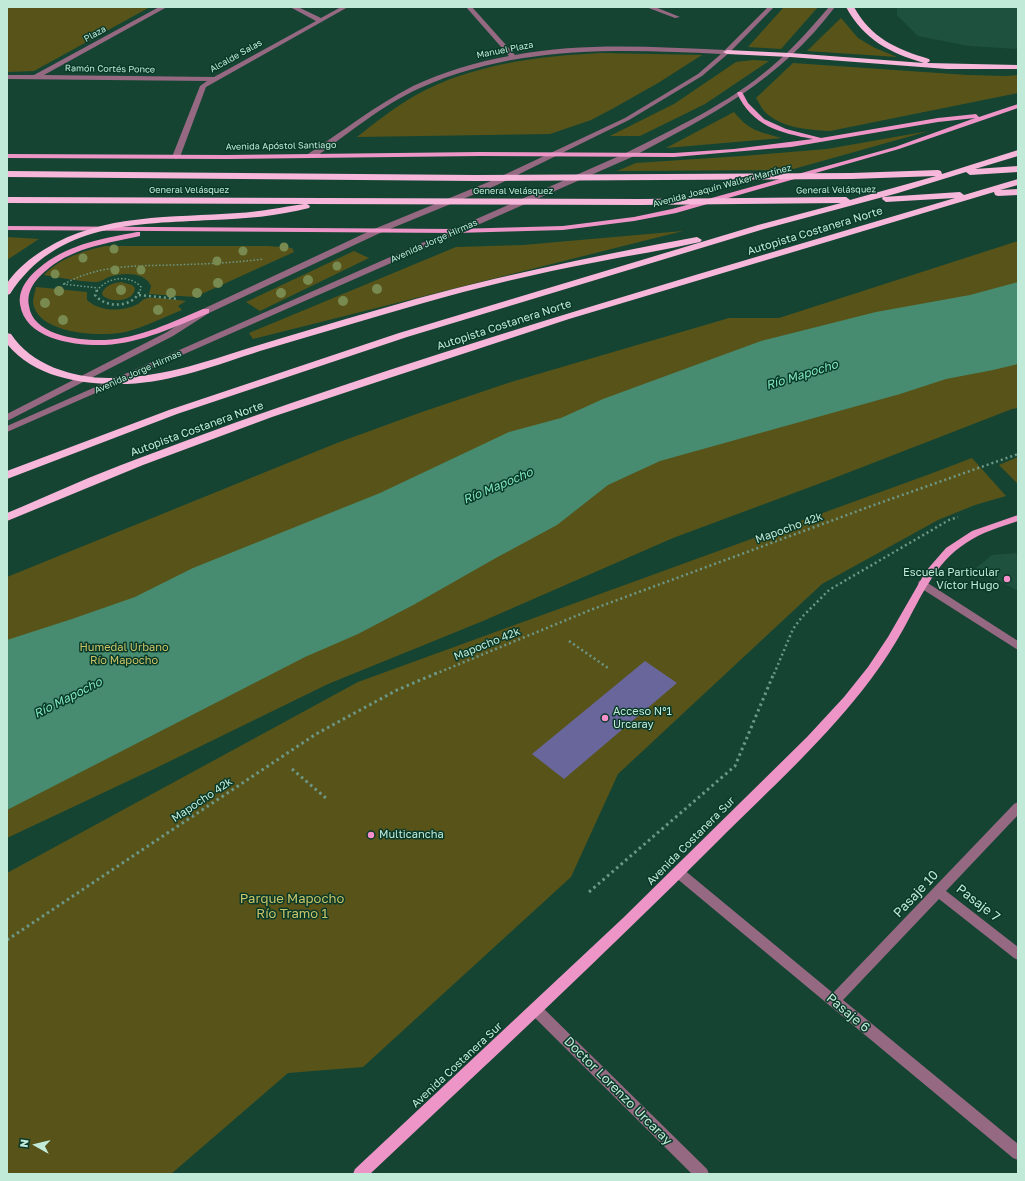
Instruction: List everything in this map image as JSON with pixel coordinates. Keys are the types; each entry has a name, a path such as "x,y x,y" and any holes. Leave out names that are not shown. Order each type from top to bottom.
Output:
{"highway":[{"path":"850,7 863,28 877,39 915,58 946,67"},
{"path":"727,52 790,55 946,67 1018,67"},
{"name":"Autopista Costanera Norte","path":"7,475 103,438 316,363 403,335 761,228 895,191 1018,152"},
{"name":"General Velásquez","path":"7,174 344,178 852,176 1018,170"},
{"name":"Autopista Costanera Norte","path":"7,517 139,462 268,415 379,378 566,318 1018,182"},
{"name":"General Velásquez","path":"7,200 798,201 901,198 1018,192"},
{"path":"7,292 17,276 43,253 72,238 98,229 148,220 215,218 254,214 340,200"},
{"path":"7,336 19,351 33,362 50,370 93,380 143,380 192,370 388,310 494,281 553,268 761,228"}],"main road":[{"path":"740,93 747,107 767,123 792,132 824,140"},
{"name":"Avenida Joaquín Walker Martínez","path":"377,231 455,231 563,228 611,222 674,211 897,148 1018,106"},
{"name":"Avenida Joaquín Walker Martínez","path":"555,154 674,155 734,151 824,140 938,120 992,114"},
{"name":"Avenida Apóstol Santiago","path":"7,156 176,157 555,154"},
{"path":"7,228 377,231"},
{"path":"161,230 116,238 85,247 59,258 46,266 31,280 24,294 23,305 26,314 33,323 42,330 55,336 70,340 105,342 141,336 206,311"},
{"name":"Avenida Costanera Sur","path":"360,1174 679,873 829,722 866,677 891,641 932,568 945,554 960,542 986,528 1015,519"}],"street":[{"name":"Plaza","path":"36,78 164,7"},
{"path":"293,7 320,20"},
{"name":"Alcalde Salas","path":"176,157 203,86 213,79 345,7"},
{"path":"469,7 513,57"},
{"path":"649,7 677,17"},
{"name":"Avenida Jorge Hirmas","path":"7,418 170,334 206,311 377,231 494,183 654,104 700,74 727,52 771,7"},
{"name":"Avenida Jorge Hirmas","path":"7,429 629,155 697,119 740,93 790,55 832,7"},
{"name":"Manuel Plaza","path":"311,156 354,126 416,88 462,69 513,57 558,50 606,48 727,52"},
{"name":"Ramón Cortés Ponce","path":"7,77 213,79"},
{"path":"923,584 1018,646"},
{"name":"Pasaje 10","path":"834,1001 1018,807"},
{"name":"Pasaje 6","path":"679,873 1018,1153"},
{"name":"Pasaje 7","path":"938,891 1018,954"},
{"name":"Doctor Lorenzo Urcaray","path":"535,1009 702,1174"}],"path":[{"path":"64,284 80,275 118,267 241,262 269,259"},
{"path":"139,295 141,288 138,284 128,279 112,280 100,286 96,291 98,300 102,303 117,305 133,300 139,295 195,300 206,311"},
{"name":"Mapocho 42k","path":"7,940 316,734 397,690 593,608 1018,454"},
{"path":"589,892 735,766 793,628 802,617 830,590 949,520 964,515"},
{"path":"569,641 608,668"},
{"path":"292,769 327,799"}],"shaded area":[{"path":"897,7 1018,7 1018,49 969,46 918,36 897,15"},
{"name":"Escuela Particular Víctor Hugo","path":"1018,553 1018,591 976,568 992,555"}],"green space":[{"path":"7,7 150,7 34,71 7,72"},
{"path":"784,7 818,7 781,49 748,47"},
{"path":"841,18 858,38 875,48 897,57 807,51"},
{"path":"601,53 702,55 658,83 591,120 550,134 357,137 416,95 437,84 460,76 483,69 530,59"},
{"path":"753,60 769,61 705,104 640,136 610,136 674,104 736,62"},
{"path":"793,63 967,75 1018,75 1018,93 830,131 804,129 779,122 764,110 756,98"},
{"path":"734,112 739,118 755,130 782,138 666,148"},
{"path":"929,131 790,170 617,171 636,163 827,149"},
{"path":"683,231 253,339 249,333 456,247 523,245"},
{"path":"7,237 39,239 7,260"},
{"name":"Humedal Urbano Río Mapocho","path":"1018,241 1018,408 673,538 483,621 328,684 158,767 7,838 7,577 337,443 511,382 729,318 779,318"},
{"path":"105,246 268,246 292,248 294,252 195,297 149,294 151,286 148,281 132,274 109,277 96,282 44,275 57,264 72,256"},
{"path":"354,251 369,258 260,311 246,302"},
{"path":"121,282 132,285 135,288 134,293 131,296 127,299 112,300 103,296 102,293 108,286"},
{"path":"36,287 87,292 87,300 92,304 111,310 132,307 148,298 186,301 178,306 182,310 132,330 115,334 87,333 58,327 46,321 37,313 33,302"},
{"path":"1018,457 1018,484 999,465"},
{"name":"Parque Mapocho Río Tramo 1","path":"972,458 1006,496 975,505 938,520 822,584 618,774 571,877 363,1067 288,1073 171,1174 7,1174 7,873 358,682"}],"water":[{"name":"Río Mapocho","path":"1018,282 1018,364 946,379 900,394 660,461 608,485 557,525 415,604 358,634 305,657 7,810 7,640 135,597 193,568 380,493 509,432 561,418 603,399 761,341 876,312 970,295"}],"building":[{"name":"Acceso N°1 Urcaray","path":"645,661 677,683 564,779 532,754"}],"place":[{"name":"Escuela Particular Víctor Hugo","path":"1007,579"},
{"name":"Acceso N°1 Urcaray","path":"605,718"},
{"name":"Multicancha","path":"371,835"}]}
